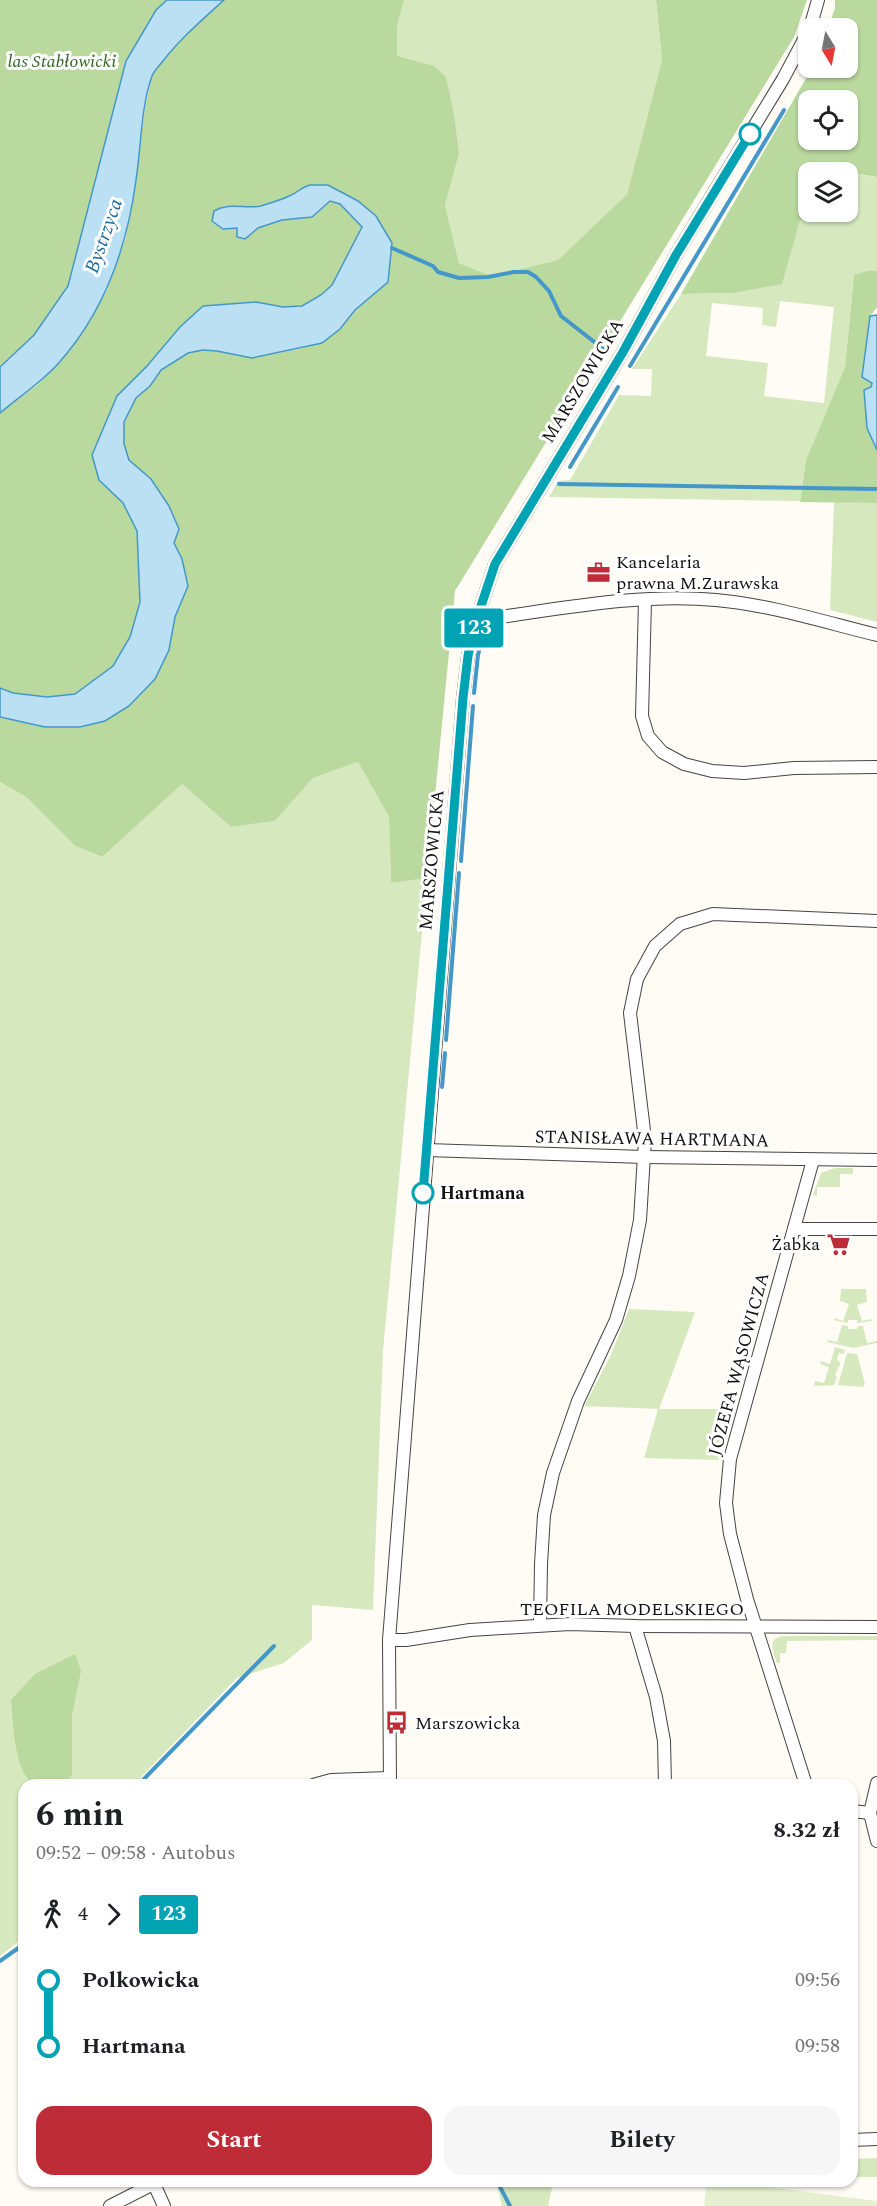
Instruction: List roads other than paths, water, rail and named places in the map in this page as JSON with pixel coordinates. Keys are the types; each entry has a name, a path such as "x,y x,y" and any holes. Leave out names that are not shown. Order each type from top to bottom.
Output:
{"street":[{"name":"MARSZOWICKA","path":"813,18 818,0"},
{"name":"MARSZOWICKA","path":"390,1779 389,1640 463,698 468,656 478,612 495,564 623,352 676,255 798,51"},
{"path":"478,612 493,618 605,603 682,598 718,600 781,611 877,635"},
{"path":"645,601 642,717 648,736 662,752 684,764 712,771 744,773 794,768 877,767"},
{"path":"540,1625 543,1535 553,1473 570,1421 615,1320 629,1276 640,1220 645,1139 630,1013 638,979 655,946 680,924 712,914 877,921"},
{"name":"STANISŁAWA HARTMANA","path":"427,1150 644,1157 877,1160"},
{"name":"JÓZEFA WĄSOWICZA","path":"804,1779 747,1599 730,1534 726,1503 729,1469 742,1412 813,1160"},
{"path":"794,1229 877,1229"},
{"name":"TEOFILA MODELSKIEGO","path":"389,1640 406,1640 470,1629 570,1624 877,1628"},
{"path":"635,1626 656,1697 664,1741 665,1779"},
{"path":"877,1783 870,1813 877,1841"},
{"path":"858,1812 870,1813"},
{"path":"858,2140 877,2139"},
{"path":"110,2206 146,2187"},
{"path":"158,2187 164,2206"}],"water":[{"name":"Bystrzyca","path":"167,0 224,0 192,29 152,76 146,100 132,205 119,255 100,303 73,346 56,366 0,413 0,367 34,335 68,286 126,61 156,10"},
{"path":"310,185 328,185 358,201 376,216 392,243 388,282 355,310 340,329 322,343 252,358 217,351 203,350 188,353 161,370 150,386 136,398 124,422 124,444 129,460 151,479 169,506 179,529 174,543 182,559 188,586 175,617 169,650 155,679 129,706 105,721 80,727 45,727 0,717 0,688 13,693 47,697 75,694 113,666 130,637 140,602 137,531 123,503 99,480 92,455 117,396 147,366 180,327 203,306 256,302 283,307 302,306 321,295 332,285 362,227 340,204 330,201 312,217 282,220 258,228 245,239 237,237 237,228 223,229 212,221 214,211 220,208 261,206"},
{"path":"877,315 877,450 867,428 864,390 871,387 872,383 862,377 870,316"}],"waterway":[{"path":"630,366 784,110"},
{"path":"392,248 433,266 438,272 459,278 528,272 549,291 561,316 606,351"},
{"path":"570,467 618,387"},
{"path":"559,484 877,489"},
{"path":"474,693 478,655 484,632"},
{"path":"461,861 473,706"},
{"path":"446,1040 459,873"},
{"path":"442,1087 445,1053"},
{"path":"144,1779 274,1646"},
{"path":"0,1961 18,1948"},
{"path":"500,2187 510,2206"}],"place":[{"name":"Kancelaria prawna M.Zurawska","path":"598,572"},
{"name":"Hartmana","path":"423,1193"},
{"name":"Żabka","path":"838,1244"},
{"name":"Marszowicka","path":"397,1723"}],"park label":[{"name":"las Stabłowicki","path":"62,61"}]}
